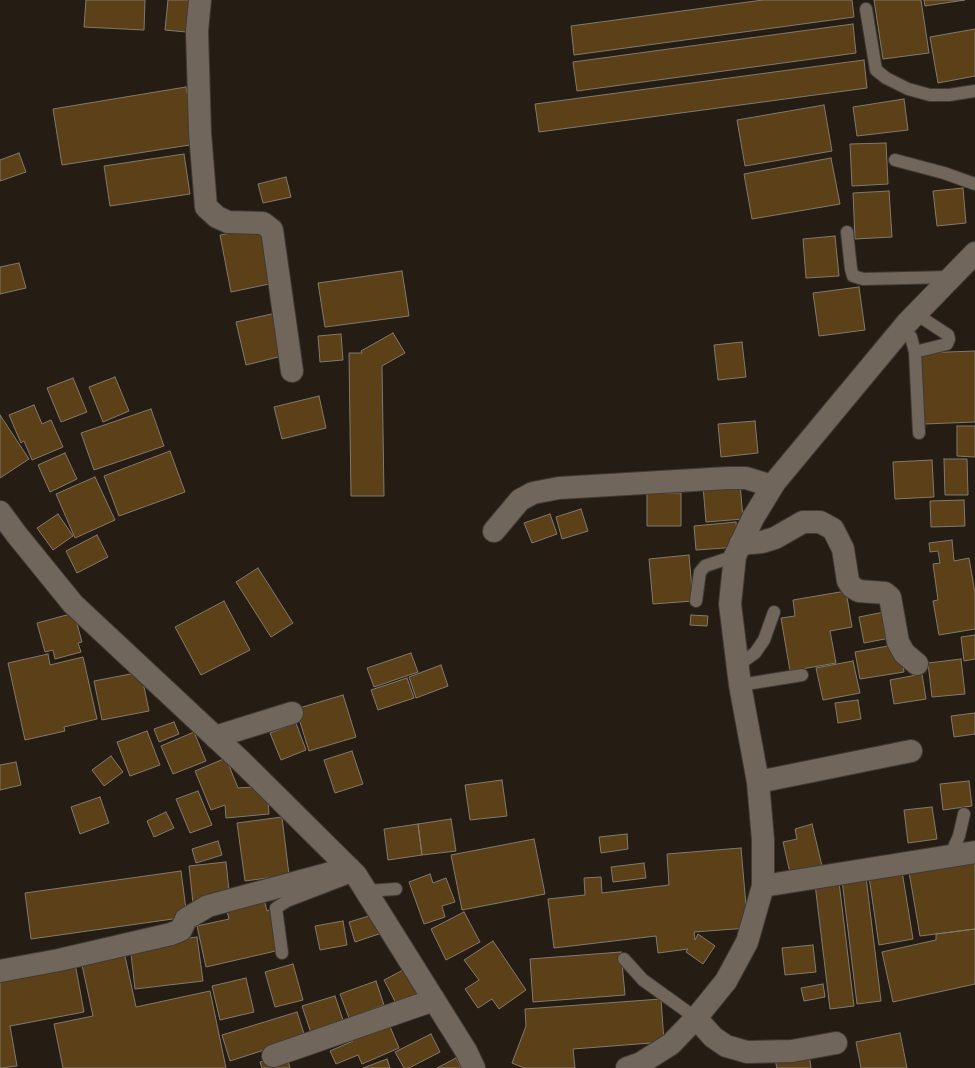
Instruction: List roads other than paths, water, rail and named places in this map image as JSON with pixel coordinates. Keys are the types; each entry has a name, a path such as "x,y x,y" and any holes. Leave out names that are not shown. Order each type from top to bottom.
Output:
{"street":[{"path":"200,0 197,31 199,125 206,207 217,217 228,222 263,223 272,230 292,371"},
{"path":"627,1068 641,1063 671,1044 696,1018 726,982 747,942 763,886 763,840 758,782 739,676 730,604 738,550 753,518 772,486 910,321 975,254"},
{"path":"494,531 520,500 533,493 559,488 728,478 746,478 772,486"},
{"path":"0,512 17,536 73,604 296,814 357,878 466,1051 474,1068"},
{"path":"738,550 774,538 803,522 820,522 833,529 842,549 848,581 852,587 859,591 888,594 890,597 898,642 904,653 917,664"},
{"path":"215,737 292,713"},
{"path":"758,782 910,751"},
{"path":"763,886 975,852"},
{"path":"0,972 171,934 181,930 186,919 208,906 357,878"},
{"path":"273,1056 434,1000"},
{"path":"696,1018 713,1037 726,1046 747,1052 792,1051 836,1043"}],"lane":[{"path":"866,9 876,70 886,78 908,89 930,95 949,95 975,91"},
{"path":"895,160 944,173 975,184"},
{"path":"846,232 853,276 863,279 952,277"},
{"path":"914,352 947,344 949,339 948,335 910,321 910,337 914,352 918,433"},
{"path":"696,601 700,572 705,566 738,550"},
{"path":"739,676 764,640 774,612"},
{"path":"739,676 802,675"},
{"path":"950,856 959,836 964,814"},
{"path":"282,953 276,908 287,901 357,878 396,889"},
{"path":"624,959 643,980 696,1018"}]}
